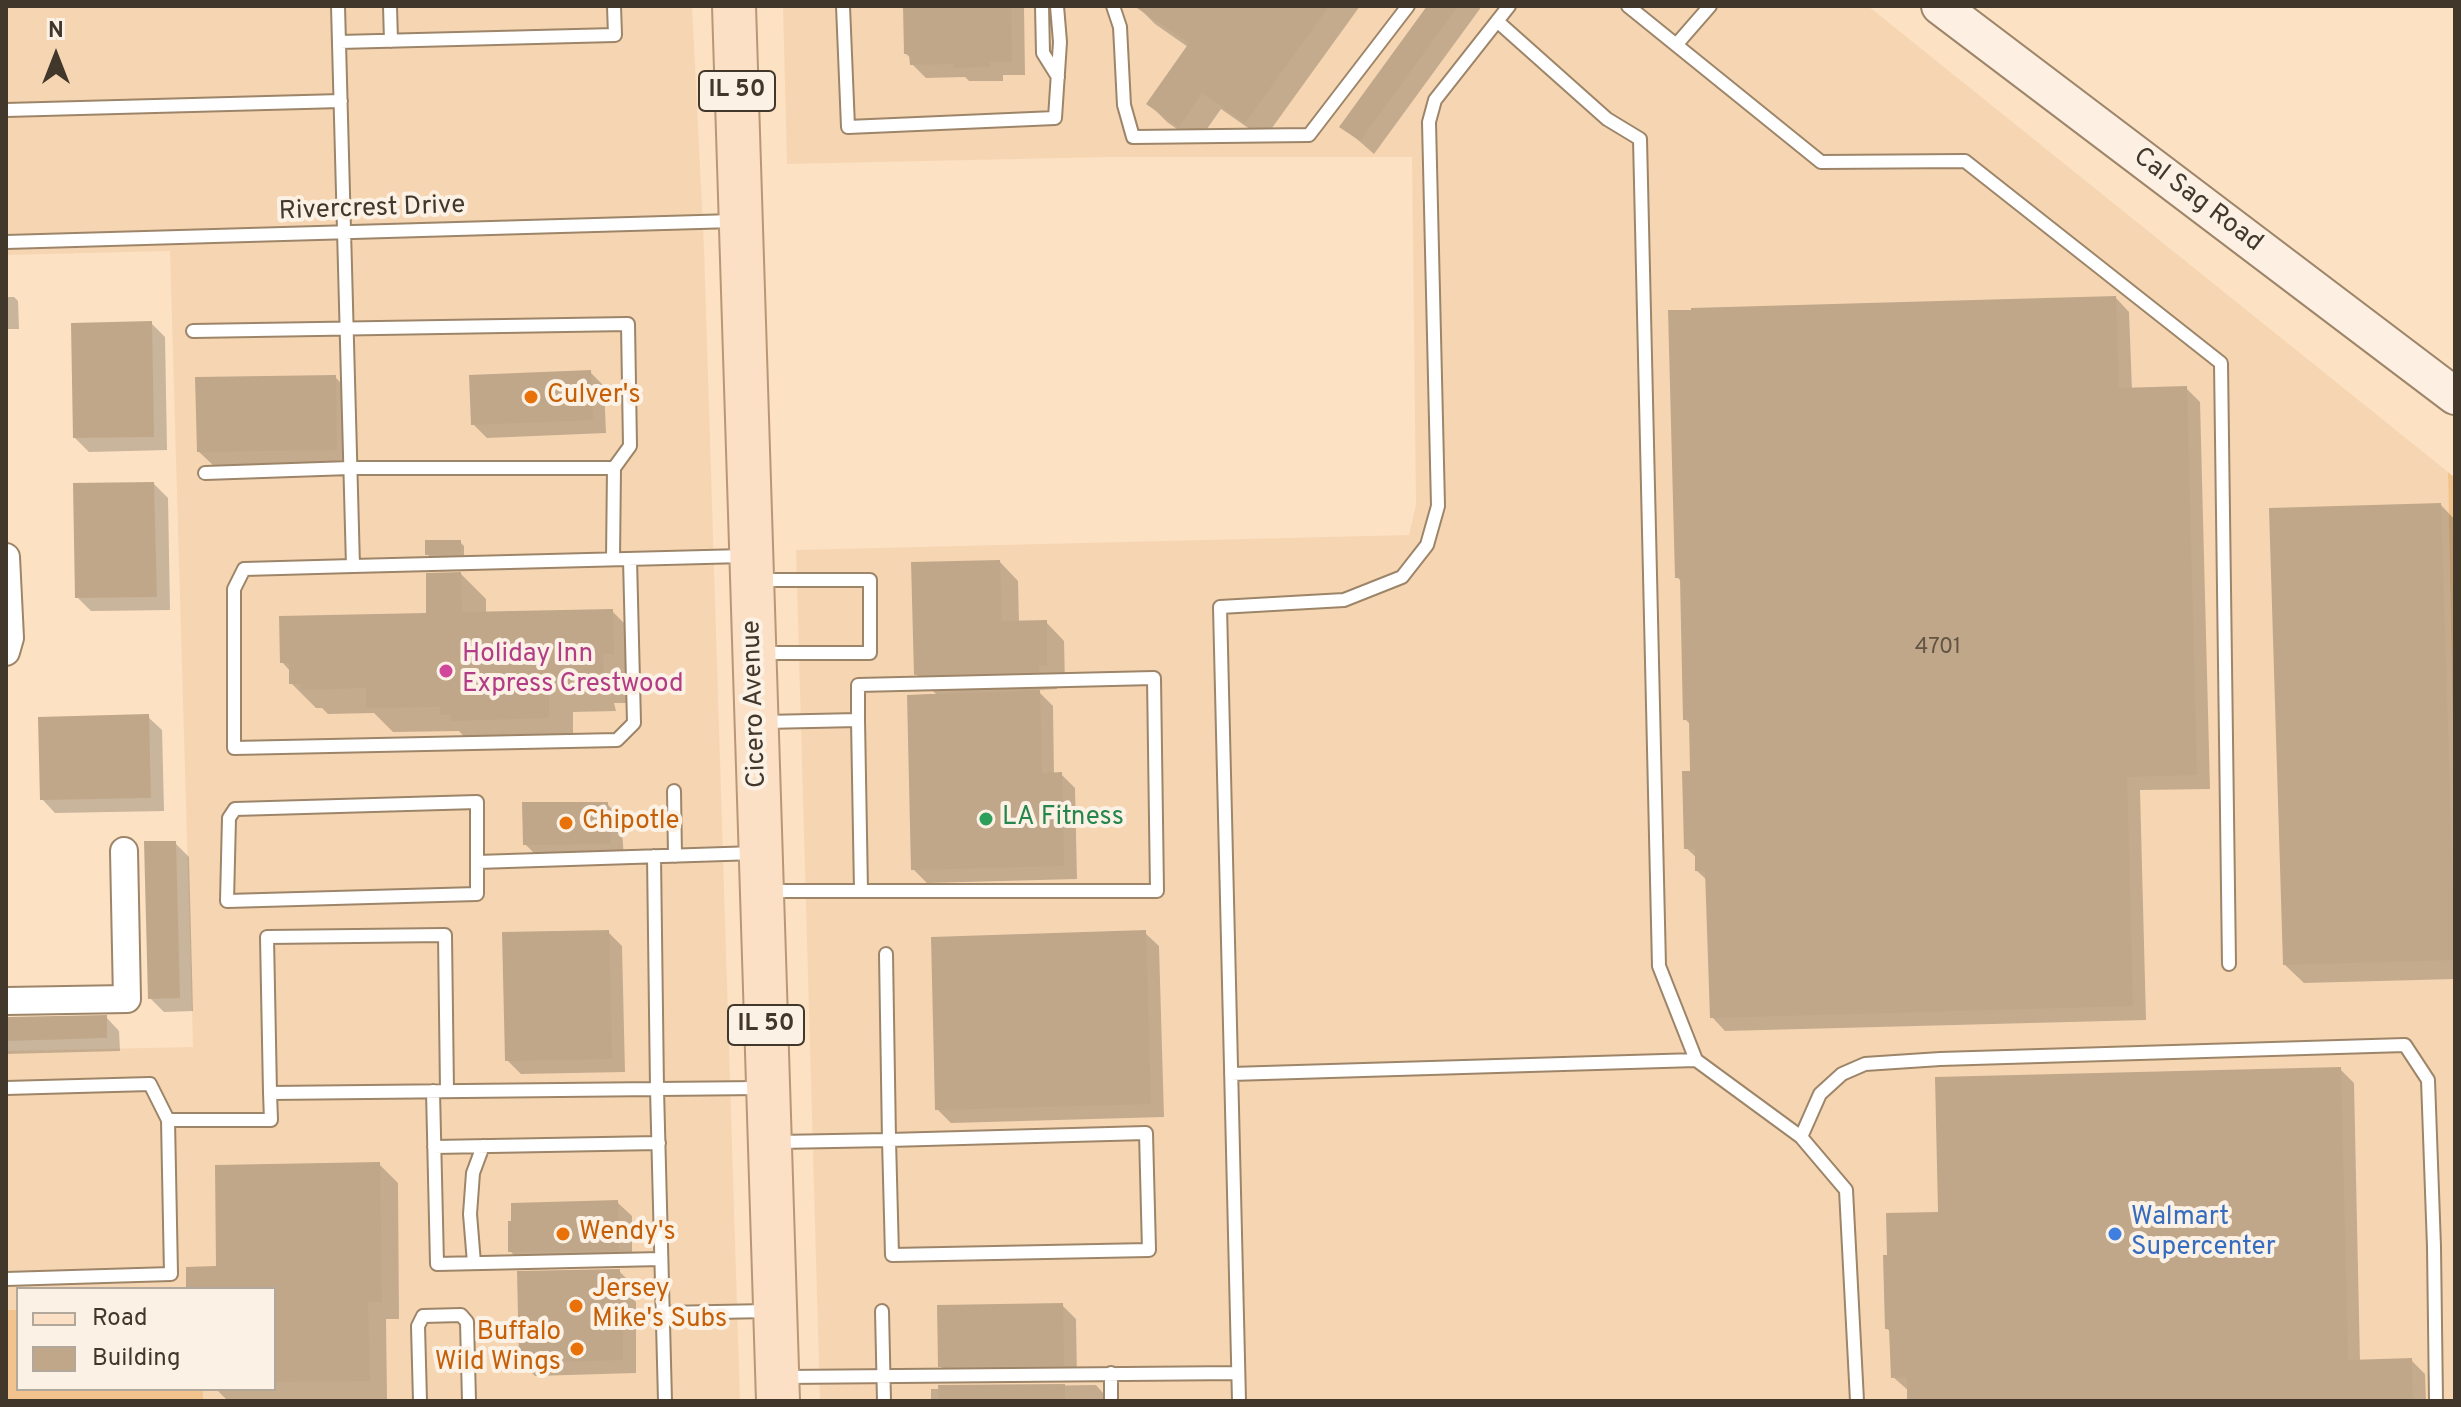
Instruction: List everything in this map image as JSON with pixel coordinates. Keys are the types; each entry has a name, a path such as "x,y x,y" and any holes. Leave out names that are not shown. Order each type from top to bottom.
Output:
{"main road":[{"name":"Cicero Avenue","path":"734,6 778,1389"}],"street":[{"name":"Cal Sag Road","path":"1940,6 2455,396"},
{"path":"6,557 10,638 6,652"},
{"path":"6,1001 127,999 124,851"}],"lane":[{"path":"338,6 353,566"},
{"path":"390,6 391,41"},
{"path":"339,42 615,35 614,6"},
{"path":"843,6 848,127 1055,118 1060,42 1057,6"},
{"path":"1042,6 1043,53 1058,77"},
{"path":"1113,6 1120,27 1124,105 1133,137 1169,137 1309,135 1408,6"},
{"path":"1239,1401 1220,607 1344,600 1402,577 1427,545 1438,506 1429,122 1435,100 1509,6"},
{"path":"1628,6 1821,162 1965,161 2221,363 2229,964"},
{"path":"1676,45 1710,6"},
{"path":"1497,21 1607,119 1640,139 1659,966 1696,1060 1801,1137 1846,1190 1857,1401"},
{"path":"6,110 341,101"},
{"name":"Rivercrest Drive","path":"6,242 740,221"},
{"path":"193,331 628,324 630,446 614,468 613,559"},
{"path":"205,473 350,468 614,468"},
{"path":"630,559 634,723 617,740 234,748 234,589 244,569 630,559 870,580 870,653 754,654"},
{"path":"477,862 675,856 861,891 1157,891 1154,678 858,685 861,891"},
{"path":"756,722 858,720"},
{"path":"674,791 675,856"},
{"path":"477,802 477,862 477,894 227,901 229,818 235,809 477,802"},
{"path":"654,856 665,1401"},
{"path":"168,1120 271,1120 267,937 445,935 447,1091"},
{"path":"770,1142 889,1140 1146,1133 1149,1250 892,1255 889,1140 886,954"},
{"path":"1801,1137 1820,1094 1842,1074 1865,1064 1914,1059 2405,1045 2428,1080 2436,1401"},
{"path":"1231,1074 1696,1060"},
{"path":"6,1088 150,1084 168,1120 171,1274 6,1279"},
{"path":"270,1093 768,1088"},
{"path":"433,1091 437,1264 661,1259"},
{"path":"434,1147 659,1143"},
{"path":"474,1263 470,1214 473,1173 483,1146"},
{"path":"663,1313 776,1311"},
{"path":"882,1311 884,1401"},
{"path":"420,1401 418,1326 423,1316 461,1315 467,1322 469,1401"},
{"path":"1111,1373 1111,1401"},
{"path":"778,1389 884,1375 1238,1373"}],"shaded area":[{"path":"6,6 692,6 704,248 740,1401 203,1401 203,1391 276,1391 276,1287 16,1287 16,1310 6,1310 6,1051 193,1047 170,251 6,255"},
{"path":"783,6 1868,6 2448,472 2455,846 2455,1401 820,1401 796,550 1409,535 1416,505 1412,157 1109,157 787,164"},
{"path":"2448,472 2455,478 2455,846"},
{"path":"6,1310 16,1310 16,1391 203,1391 203,1401 6,1401"}],"building":[{"path":"903,6 1011,6 1012,62 990,62 990,67 910,65 909,54 904,54"},
{"path":"1134,6 1329,6 1245,123 1202,93 1179,127 1146,104 1189,43"},
{"path":"1427,6 1458,6 1360,141 1339,127"},
{"path":"2116,296 2119,388 2187,386 2197,775 2127,777 2133,1006 1710,1018 1705,871 1695,871 1695,849 1684,849 1682,771 1690,771 1689,720 1683,720 1680,578 1675,578 1668,310"},
{"path":"152,321 154,437 73,438 71,323"},
{"name":"Culver's","path":"591,370 593,420 471,425 469,375"},
{"path":"336,375 337,450 197,452 195,377"},
{"path":"154,482 157,597 75,598 73,483"},
{"path":"2441,503 2455,960 2283,965 2269,508"},
{"path":"425,540 461,540 461,554 425,555"},
{"path":"1000,560 1002,621 1047,620 1047,666 1039,666 1039,672 914,675 911,562"},
{"name":"Holiday Inn Express Crestwood","path":"461,572 462,612 613,609 614,654 603,654 604,679 590,679 593,687 549,688 549,718 451,721 451,715 440,715 440,707 366,708 366,688 301,690 300,684 289,684 289,663 280,663 279,616 426,613 426,573"},
{"name":"LA Fitness","path":"1040,690 1042,773 1062,772 1064,866 911,870 907,695"},
{"path":"149,714 151,798 40,800 38,717"},
{"name":"Chipotle","path":"522,802 608,802 611,844 523,845"},
{"path":"144,841 176,841 180,998 148,999"},
{"path":"609,930 612,1059 505,1061 502,932"},
{"path":"1146,930 1151,1104 935,1110 931,937"},
{"path":"107,1015 107,1038 6,1041 6,1017"},
{"name":"Walmart Supercenter","path":"2341,1067 2348,1360 2412,1358 2413,1401 1907,1401 1907,1377 1891,1378 1889,1329 1885,1329 1883,1255 1887,1255 1886,1213 1938,1212 1935,1077"},
{"path":"380,1162 382,1302 368,1302 370,1381 276,1382 276,1287 186,1287 186,1267 216,1266 215,1165"},
{"name":"Wendy's","path":"618,1200 619,1251 508,1252 511,1203"},
{"path":"620,1269 620,1286 623,1286 623,1360 519,1363 517,1271"},
{"path":"1063,1303 1064,1366 938,1367 937,1305"},
{"path":"1065,1384 1065,1401 939,1401 938,1385"}],"place":[{"name":"Culver's","path":"531,397"},
{"name":"Holiday Inn Express Crestwood","path":"446,671"},
{"name":"LA Fitness","path":"986,819"},
{"name":"Chipotle","path":"566,823"},
{"name":"Wendy's","path":"563,1234"},
{"name":"Walmart Supercenter","path":"2115,1234"},
{"name":"Jersey Mike's Subs","path":"576,1306"},
{"name":"Buffalo Wild Wings","path":"577,1349"}]}
